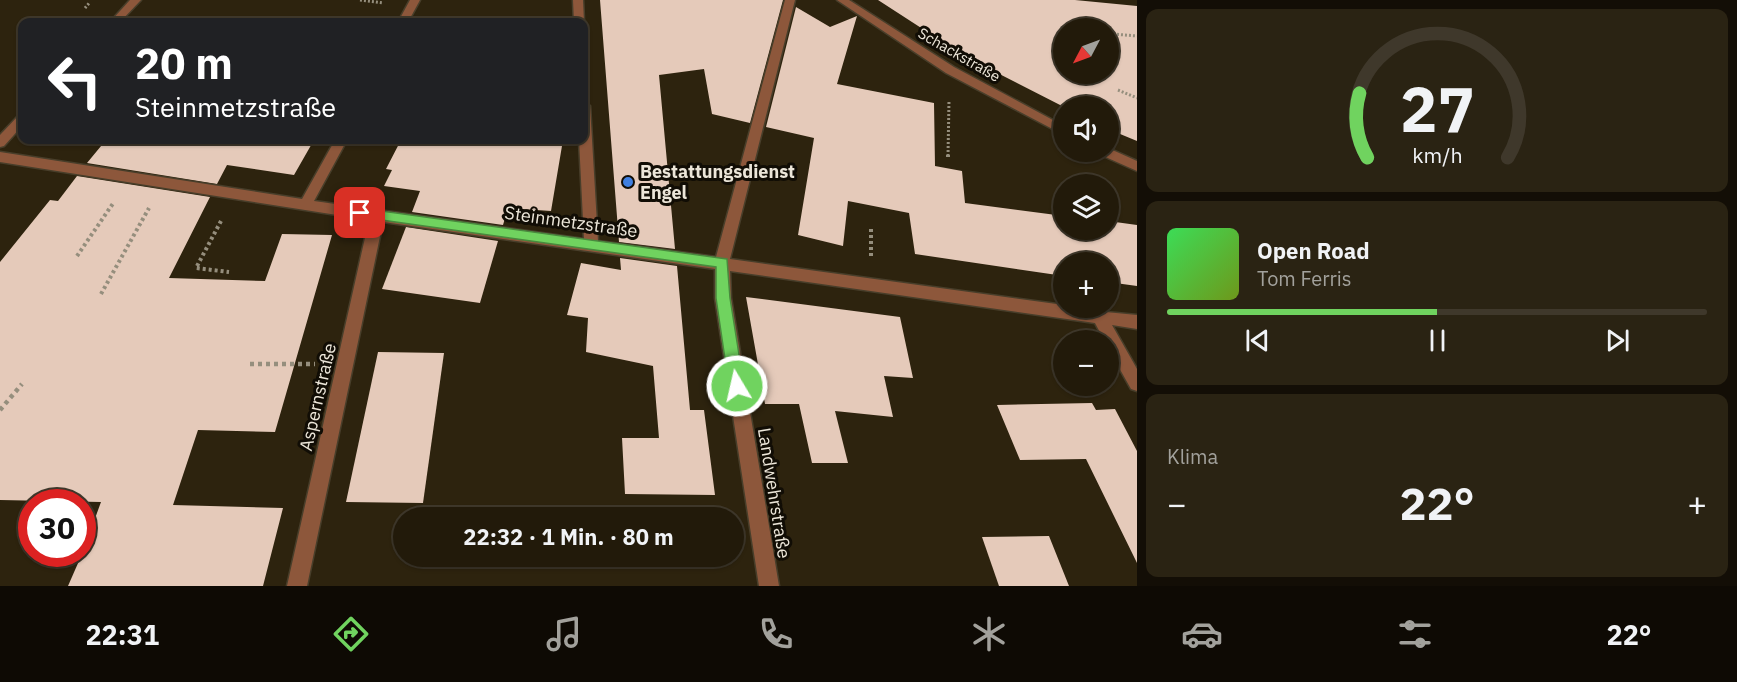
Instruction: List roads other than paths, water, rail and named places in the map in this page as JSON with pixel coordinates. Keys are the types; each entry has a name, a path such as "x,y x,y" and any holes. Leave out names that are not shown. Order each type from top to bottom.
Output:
{"street":[{"path":"119,18 136,0"},
{"path":"405,18 416,0"},
{"path":"578,0 579,18"},
{"name":"Landwehrstraße","path":"769,586 723,298 722,263 790,0"},
{"name":"Schackstraße","path":"842,0 949,70 1053,125"},
{"path":"0,143 18,123"},
{"path":"306,204 338,144"},
{"path":"586,144 591,245"},
{"name":"Steinmetzstraße","path":"0,157 377,216 1053,311"},
{"path":"1119,158 1137,166"},
{"name":"Aspernstraße","path":"297,586 377,216"},
{"path":"1100,318 1137,384"},
{"name":"Steinmetzstraße","path":"1100,318 1137,322"}],"place":[{"name":"Bestattungsdienst Engel","path":"628,182"}]}
